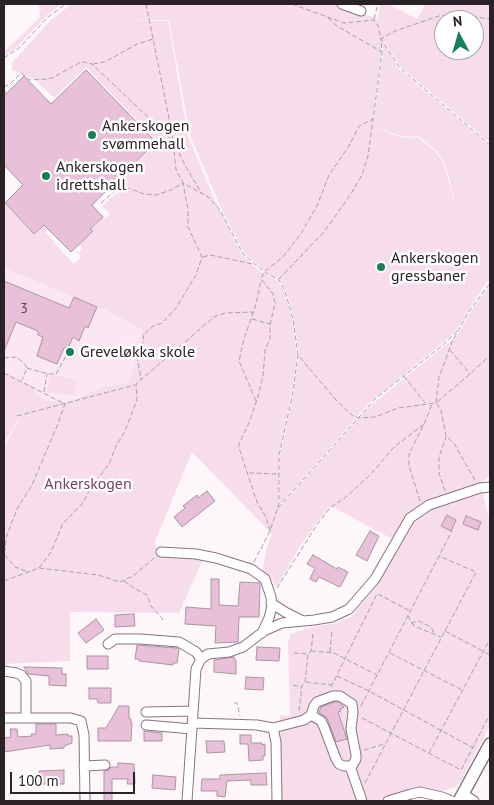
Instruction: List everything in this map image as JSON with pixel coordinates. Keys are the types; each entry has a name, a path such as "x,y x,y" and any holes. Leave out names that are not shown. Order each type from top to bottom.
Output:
{"main road":[{"path":"461,798 490,744"}],"street":[{"path":"342,4 361,11"},
{"path":"108,644 115,639 179,642 204,657 243,647 262,633 282,623 332,617 349,609 375,580 410,518 423,508 480,488 490,487"},
{"path":"161,552 196,554 216,558 251,569 265,579 271,600 269,618 262,633"},
{"path":"271,600 285,612 303,621"},
{"path":"188,801 196,669 204,657"},
{"path":"4,671 16,672 26,681 26,718"},
{"path":"146,725 257,724 273,728 304,720 311,715 317,702 332,696 340,696 352,704 351,729 356,759 352,766 339,764 321,721 311,715"},
{"path":"146,712 194,711"},
{"path":"4,718 71,718 81,721 83,725 85,801"},
{"path":"273,728 276,742 277,801"},
{"path":"84,766 105,765"},
{"path":"350,766 362,801"},
{"path":"388,801 420,792 452,801"},
{"path":"461,798 474,801"}],"path":[{"path":"4,58 20,48 48,17 66,4"},
{"path":"141,380 137,357 144,340 144,335 153,326 162,323 176,308 196,275 202,257 188,227 188,210 182,183 176,170 173,141 146,4"},
{"path":"292,4 344,24 374,20"},
{"path":"279,280 324,232 352,194 362,175 368,156 382,52 378,26 374,20 378,4"},
{"path":"381,39 439,16 461,15 490,19"},
{"path":"328,18 337,26 382,52"},
{"path":"4,87 21,73 30,80 52,78 84,62 92,64 105,62 136,44 154,38"},
{"path":"381,39 400,68 490,145"},
{"path":"92,64 173,141 202,194"},
{"path":"256,401 239,361 254,312 261,279 264,272 283,257 300,235 317,206 329,175 349,146 359,126 373,119"},
{"path":"182,183 208,197 220,210 243,254 264,272 279,280 285,291 293,319 298,356 280,456 278,508 270,531 251,569"},
{"path":"101,202 118,188 128,188 144,194 156,195 171,190 182,183"},
{"path":"202,257 210,255 254,264"},
{"path":"261,279 272,294 275,303 270,325 270,339 265,350 262,376 256,401 249,423 239,444 257,502 266,517 270,531"},
{"path":"449,498 439,473 439,457 446,436 441,410 436,403 440,377 460,328 468,313 490,283"},
{"path":"17,416 136,384 214,317 226,313 254,312"},
{"path":"252,319 270,325"},
{"path":"278,508 376,398 443,345 460,328"},
{"path":"4,358 16,357 27,368 54,374 58,372 71,347"},
{"path":"450,349 470,374"},
{"path":"298,356 336,400 353,416 359,418 375,417 398,408 436,403 486,359 490,358"},
{"path":"21,381 27,368"},
{"path":"4,373 65,404"},
{"path":"44,393 48,374"},
{"path":"404,376 425,404"},
{"path":"39,568 51,552 63,523 84,503 90,489 109,464 138,400 136,384"},
{"path":"29,572 14,567 4,554 7,535 18,507 32,486 65,404"},
{"path":"423,508 409,466 409,454 432,404"},
{"path":"271,600 318,522 331,507 346,497 371,474 394,447 424,424"},
{"path":"446,436 455,445 480,488"},
{"path":"248,473 279,474"},
{"path":"452,531 362,705 353,712 461,770 490,714"},
{"path":"4,581 39,568 98,575 120,582 133,576 161,552"},
{"path":"359,792 476,572 439,556"},
{"path":"124,580 147,595 151,606 163,621"},
{"path":"367,589 410,612"},
{"path":"325,699 377,594"},
{"path":"408,616 414,626 441,638"},
{"path":"411,622 419,621 431,627 435,636"},
{"path":"330,652 332,630"},
{"path":"445,631 490,655"},
{"path":"298,722 302,687 305,682 308,654 311,650 313,634"},
{"path":"429,753 490,639"},
{"path":"311,650 334,653 377,675"},
{"path":"389,652 463,691"},
{"path":"294,653 308,654"},
{"path":"337,676 369,691 477,750"},
{"path":"305,682 332,685"},
{"path":"293,685 302,687"},
{"path":"234,703 237,702 239,708 240,724"},
{"path":"355,751 375,748 385,744"}],"shaded area":[{"name":"Greveløkka skole","path":"4,268 110,312 143,330 129,383 100,387 70,402 45,400 31,389 4,375"}],"green space":[{"path":"38,4 62,4 47,15 14,50 4,56 4,52 39,18"},
{"name":"Ankerskogen","path":"71,4 112,4 124,20 168,21 188,136 213,196 242,255 261,272 278,281 284,291 292,319 297,356 279,456 279,508 368,408 458,335 469,314 490,285 490,474 483,482 422,507 394,540 331,506 298,549 277,587 269,576 262,572 272,534 192,452 154,544 165,556 204,557 179,613 70,612 70,661 4,664 4,447 29,401 4,444 4,373 34,387 34,392 45,400 70,402 101,387 129,383 143,330 110,312 4,268 4,203 34,235 44,226 47,229 45,232 74,264 81,257 78,253 82,249 80,244 93,232 91,229 103,217 105,219 110,214 102,206 120,191 114,185 124,179 125,174 158,142 86,67 55,97 34,79 12,70 12,63 50,21"},
{"path":"113,4 335,4 378,19 380,4 389,4 417,19 426,4 490,5 490,143 401,67 383,40 372,121 383,56 383,42 399,69 490,146 490,279 481,290 459,327 445,341 369,403 280,505 280,457 294,391 299,355 294,319 286,290 280,280 265,272 244,253 221,208 190,135 169,20 124,20","holes":["373,122 380,128 394,134 409,137 419,136 437,151 444,163 450,180 454,201 446,206 453,201 452,192 443,163 436,152 418,137 409,138 393,135 379,128"]},
{"path":"50,375 77,379 75,396 47,392"},
{"path":"483,492 490,524 490,726 460,782 455,787 444,791 410,790 376,801 281,801 279,729 280,715 290,716 288,642 291,634 312,627 333,624 351,617 375,588 410,525 416,518 440,504 471,493"}],"building":[{"path":"86,70 156,142 92,205 103,217 90,229 93,231 71,252 44,225 34,234 5,203 23,185 4,165 4,96 24,76 51,104"},
{"path":"4,281 69,308 74,297 97,307 88,328 85,326 79,341 73,337 68,348 64,348 57,364 37,356 43,337 38,335 38,331 16,322 4,351"},
{"path":"207,491 215,501 182,527 174,517 185,508 183,506 197,495 198,498"},
{"path":"447,515 456,520 451,531 441,526"},
{"path":"466,516 481,522 478,530 463,524"},
{"path":"370,531 379,536 367,561 356,555"},
{"path":"313,555 337,569 338,567 348,572 340,587 319,577 316,582 310,579 315,568 307,564"},
{"path":"211,579 219,579 219,605 238,606 240,582 260,583 259,617 239,617 238,642 215,643 216,626 185,624 186,607 211,609"},
{"path":"134,614 135,626 115,627 115,615"},
{"path":"96,619 104,630 86,643 78,633"},
{"path":"137,645 177,648 179,649 177,663 173,663 173,665 139,661 139,659 135,659"},
{"path":"257,647 280,648 279,661 256,660"},
{"path":"87,656 108,656 108,669 87,669"},
{"path":"234,657 236,660 236,674 214,672 214,660"},
{"path":"24,667 62,668 62,674 66,674 66,686 49,685 49,676 28,674"},
{"path":"246,677 264,678 263,690 245,689"},
{"path":"89,688 111,688 111,703 98,703 97,699 89,699"},
{"path":"338,702 344,707 338,712 347,739 336,742 327,718 319,712 321,707"},
{"path":"119,706 129,706 129,719 131,719 132,723 131,741 98,741 98,728 106,728"},
{"path":"36,724 56,724 56,735 68,734 68,736 72,736 72,743 64,746 64,748 50,749 50,745 4,752 4,738 11,737 10,729 17,729 18,737 32,736 31,734 36,734"},
{"path":"144,731 162,733 162,741 144,741"},
{"path":"240,735 251,735 251,743 265,744 263,760 249,761 248,744 240,744"},
{"path":"206,741 224,741 225,752 207,753"},
{"path":"118,763 134,764 135,784 127,784 128,779 112,779 112,801 104,801 104,771 109,770 111,767 118,767"},
{"path":"64,770 64,784 39,784 39,771"},
{"path":"266,773 267,785 251,785 251,780 227,781 225,797 217,796 217,791 201,791 202,779 220,779 220,775"},
{"path":"153,775 176,777 175,790 152,788"}],"place":[{"name":"Ankerskogen svømmehall","path":"92,135"},
{"name":"Ankerskogen idrettshall","path":"46,176"},
{"name":"Ankerskogen gressbaner","path":"381,267"},
{"name":"Greveløkka skole","path":"70,352"}]}
